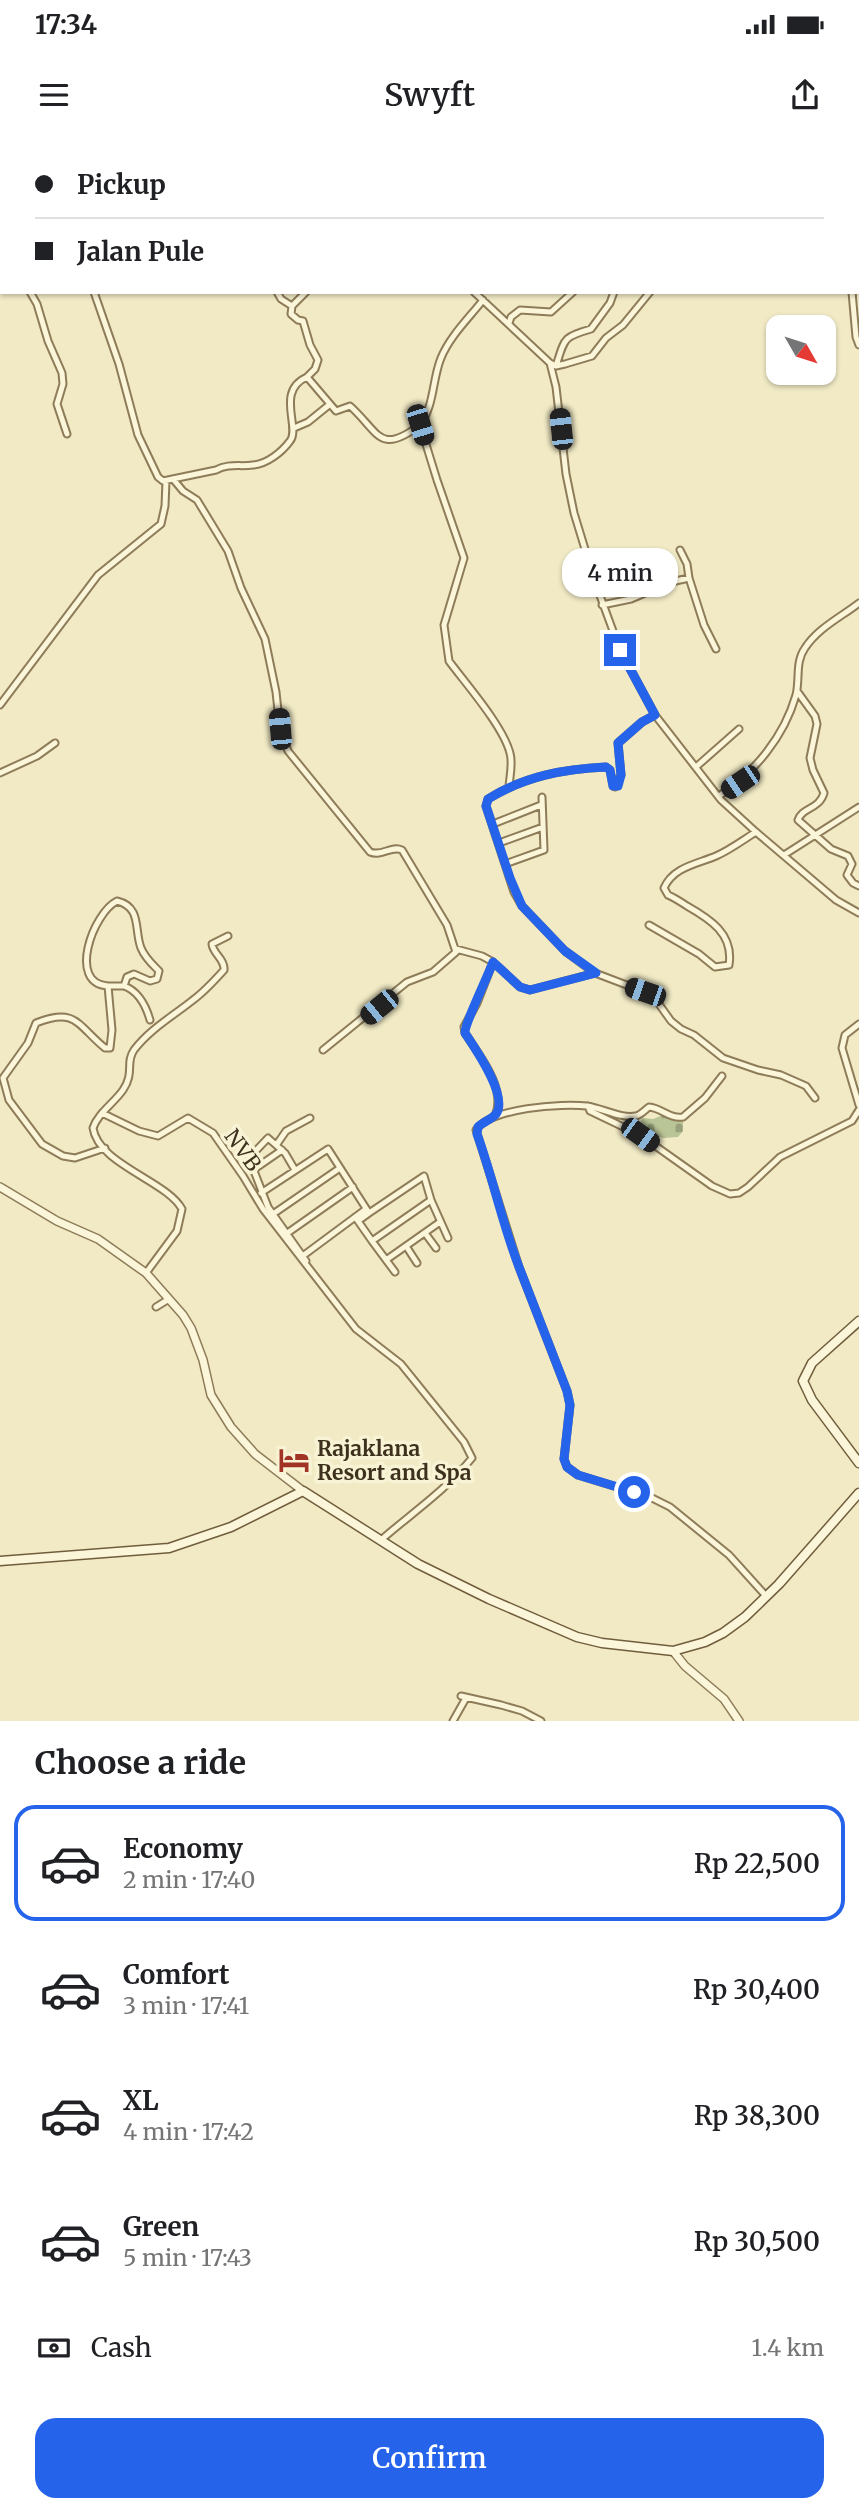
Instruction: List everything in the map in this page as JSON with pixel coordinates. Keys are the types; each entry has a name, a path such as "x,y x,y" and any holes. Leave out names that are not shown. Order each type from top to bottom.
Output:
{"main road":[{"path":"859,1321 812,1363 803,1381 812,1400 859,1463"},
{"path":"0,1561 170,1548 231,1527 303,1491 418,1564 461,1587 577,1637 602,1643 673,1651 693,1647 723,1633 745,1617 859,1493"}],"street":[{"path":"31,294 62,373 63,384 57,404 67,434"},
{"path":"95,294 119,364 138,435 158,477 166,481 223,466 251,466 265,462 292,439 294,428 289,414 291,399 297,385 315,369 318,360 310,345 304,323 293,317 292,306"},
{"path":"278,294 292,306"},
{"path":"292,306 304,294"},
{"path":"476,294 553,364"},
{"path":"509,323 511,317 520,310 551,312 571,294"},
{"path":"613,294 591,329 578,331 565,339 553,364 566,474 574,513 602,605 620,650 655,715 719,796 755,832 836,900 859,913"},
{"path":"553,364 592,356 648,294"},
{"path":"852,294 859,345"},
{"path":"307,377 336,411 350,406 373,432 386,439 402,438 420,425 429,413 441,358 449,342 483,300"},
{"path":"294,428 308,422 329,405"},
{"path":"420,425 464,558 444,625 446,652 449,661 510,751 512,762 509,786"},
{"path":"173,479 183,491 197,500 228,551 241,588 265,639 276,692 280,729 288,751 370,852 378,854 394,848 402,850 447,925 456,949 452,957 433,972 407,982 323,1050"},
{"path":"0,705 98,575 161,524 166,481"},
{"path":"680,550 687,564 704,625 716,649"},
{"path":"602,605 631,599 689,578"},
{"path":"719,796 740,782 764,757 787,718 797,691 800,657 806,647 824,629 859,603"},
{"path":"797,691 816,716 817,724 810,758 824,793 819,804 798,817 800,823 814,836 832,850 848,856 852,864 847,875 859,886"},
{"path":"655,715 642,722 618,743 621,775 615,787 610,770 606,767 547,773 509,786 488,799 486,806 522,906 565,951 596,973 645,992 656,1000 671,1021 723,1058 793,1080 806,1086 815,1098"},
{"path":"696,767 740,729"},
{"path":"0,773 37,756 55,743"},
{"path":"505,864 544,850 542,797"},
{"path":"493,824 541,805"},
{"path":"784,855 859,807"},
{"path":"499,843 543,827"},
{"path":"649,925 699,954 715,967 729,965 730,950 719,928 713,921 668,895 664,888 671,877 685,867 718,856 755,832"},
{"path":"124,986 124,981 130,975 150,981 156,979 159,971 148,960 140,945 134,911 125,903 117,901 98,920 88,948 87,962 91,979 97,985 124,986 131,989 145,1006 150,1020"},
{"path":"146,1273 177,1231 181,1209 175,1199 128,1169 105,1148 93,1133 94,1124 127,1084 131,1069 129,1059 140,1043 194,1000 222,972 223,963 212,944 228,936"},
{"path":"456,949 493,962 520,987 530,990 596,973"},
{"path":"493,962 464,1027 489,1071 499,1107 495,1116"},
{"path":"105,1148 75,1158 63,1156 42,1143 9,1100 3,1078 28,1043 36,1023 51,1017 67,1016 74,1019 89,1036 105,1048 110,1048 108,986"},
{"path":"588,1106 590,1111 640,1135 712,1186 730,1194 739,1193 748,1188 780,1157 852,1121 859,1107 842,1048 845,1035 859,1024"},
{"path":"722,1076 705,1098 683,1117 668,1115 654,1107 632,1117 588,1106 525,1110 495,1116 478,1127 477,1134 519,1267 567,1391 570,1405 564,1459 567,1467 578,1475 652,1498 670,1507 729,1556 766,1596"},
{"name":"NVB","path":"102,1113 139,1131 158,1136 188,1118 213,1133 262,1209 310,1269"},
{"path":"277,1144 286,1131 310,1118"},
{"path":"295,1170 277,1144 268,1138 249,1158 261,1193 272,1214 303,1255 310,1269 356,1329 401,1364 464,1442 472,1458 444,1489 381,1540"},
{"path":"261,1193 328,1149 368,1211"},
{"path":"253,1170 282,1150"},
{"path":"272,1214 340,1168"},
{"path":"303,1255 424,1176 447,1238"},
{"path":"286,1234 354,1186"},
{"path":"0,1187 57,1221 98,1239 146,1273 191,1328 203,1360 211,1395 231,1427 255,1454 303,1491"},
{"path":"372,1241 431,1200"},
{"path":"356,1219 395,1272"},
{"path":"386,1260 440,1222"},
{"path":"425,1233 436,1248"},
{"path":"406,1246 417,1263"},
{"path":"156,1307 169,1298"},
{"path":"673,1651 685,1666 724,1699 739,1721"},
{"path":"453,1721 464,1697 501,1704 541,1721"}],"green space":[{"path":"668,1113 683,1121 683,1131 678,1137 663,1138 638,1130 642,1118 653,1119"}],"place":[{"name":"Rajaklana Resort and Spa","path":"294,1460"}],"route":[{"path":"620,650 655,715 642,722 618,743 621,775 618,786 613,786 610,770 606,767 578,768 547,773 509,786 488,799 486,806 514,891 522,906 565,951 596,973 530,990 520,987 493,962 464,1027 489,1071 499,1107 495,1116 480,1124 476,1130 477,1134 519,1267 567,1391 570,1405 564,1459 571,1472 634,1492"}]}
